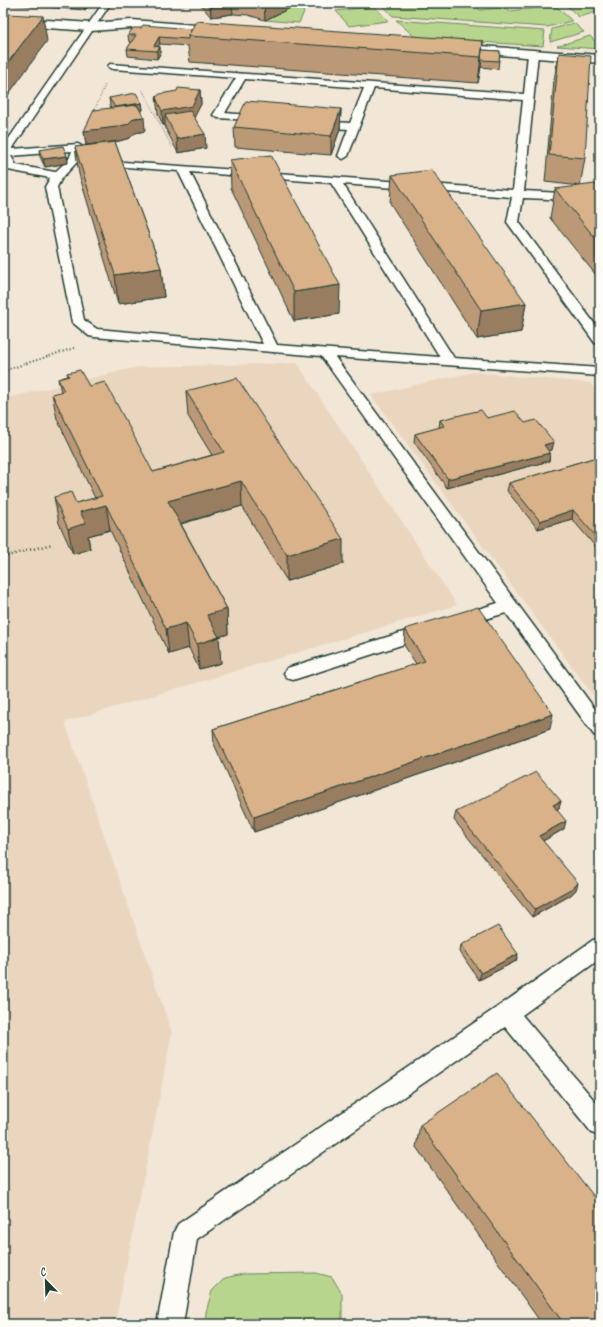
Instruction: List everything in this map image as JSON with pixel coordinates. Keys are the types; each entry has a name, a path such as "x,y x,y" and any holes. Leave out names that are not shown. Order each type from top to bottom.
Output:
{"street":[{"path":"3,21 91,27 132,24 233,32"},
{"path":"446,47 600,59"}],"lane":[{"path":"3,153 107,3"},
{"path":"533,54 518,194 512,222 600,340"},
{"path":"113,66 528,97"},
{"path":"242,76 218,115 271,120"},
{"path":"343,156 370,85"},
{"path":"309,123 354,126"},
{"path":"3,153 78,148 74,160 57,176 51,187 78,322 94,333 272,349 600,372"},
{"path":"3,153 12,168 57,176"},
{"path":"74,160 518,194 600,198"},
{"path":"182,168 272,349"},
{"path":"335,180 449,361"},
{"path":"325,353 508,606 600,730"},
{"path":"293,673 508,606"},
{"path":"170,1324 186,1232 507,1013 600,947"},
{"path":"507,1013 600,1125"}],"path":[{"path":"304,6 337,3"},
{"path":"131,68 182,168"},
{"path":"3,371 74,347 94,333"},
{"path":"3,557 52,544"}],"shaded area":[{"path":"297,363 457,605 65,722 172,1033 115,1324 3,1324 3,399 138,367"},
{"path":"474,372 590,383 600,394 600,705 371,395"}],"green space":[{"path":"275,3 295,3 304,12 299,23 265,20 289,8"},
{"path":"379,3 418,3 420,5 445,3 449,8 475,5 480,10 506,7 510,11 556,6 572,21 547,27 393,16"},
{"path":"591,3 600,11 579,17 565,4"},
{"path":"374,6 388,21 349,26 336,11"},
{"path":"396,20 545,31 543,46 416,38"},
{"path":"574,23 584,32 550,42 552,29"},
{"path":"590,36 600,46 600,49 557,46"},
{"path":"316,1273 332,1277 342,1294 342,1324 205,1324 206,1312 212,1291 225,1278 243,1274"}],"building":[{"path":"8,14 43,16 3,69 3,20"},
{"path":"196,21 483,41 481,57 188,36"},
{"path":"143,25 192,29 188,39 159,37 154,46 160,47 157,51 127,49 136,35 128,35 133,28 141,28"},
{"path":"482,50 500,51 499,61 481,60"},
{"path":"559,53 591,56 585,158 549,155"},
{"path":"178,88 200,90 192,106 162,111 156,97 160,94 177,91"},
{"path":"136,93 142,103 115,107 109,98"},
{"path":"246,101 341,109 331,136 234,127"},
{"path":"137,105 144,117 134,118 128,124 117,127 84,131 94,110"},
{"path":"190,111 205,134 177,139 165,115"},
{"path":"115,142 161,268 115,275 75,147"},
{"path":"63,146 67,156 43,159 39,150"},
{"path":"271,155 340,285 294,292 230,160"},
{"path":"432,170 526,303 481,310 392,175"},
{"path":"595,184 600,190 600,244 555,189"},
{"path":"80,370 89,386 105,382 153,472 224,452 186,391 237,378 343,539 287,555 241,481 168,501 227,609 207,615 219,637 197,644 186,623 166,629 106,505 80,512 86,523 68,529 54,497 71,492 76,503 102,496 52,394 64,391 58,379 69,376 67,373"},
{"path":"481,410 487,418 515,411 525,423 536,420 554,442 544,445 550,453 448,479 415,434 444,426 440,420"},
{"path":"600,456 600,541 573,510 540,521 509,483"},
{"path":"478,607 553,714 254,817 213,729 425,661 405,629"},
{"path":"536,772 561,801 553,805 566,821 539,836 578,883 574,887 535,909 456,812"},
{"path":"498,926 518,954 481,973 461,945"},
{"path":"497,1073 600,1204 600,1324 564,1324 420,1125"}]}
